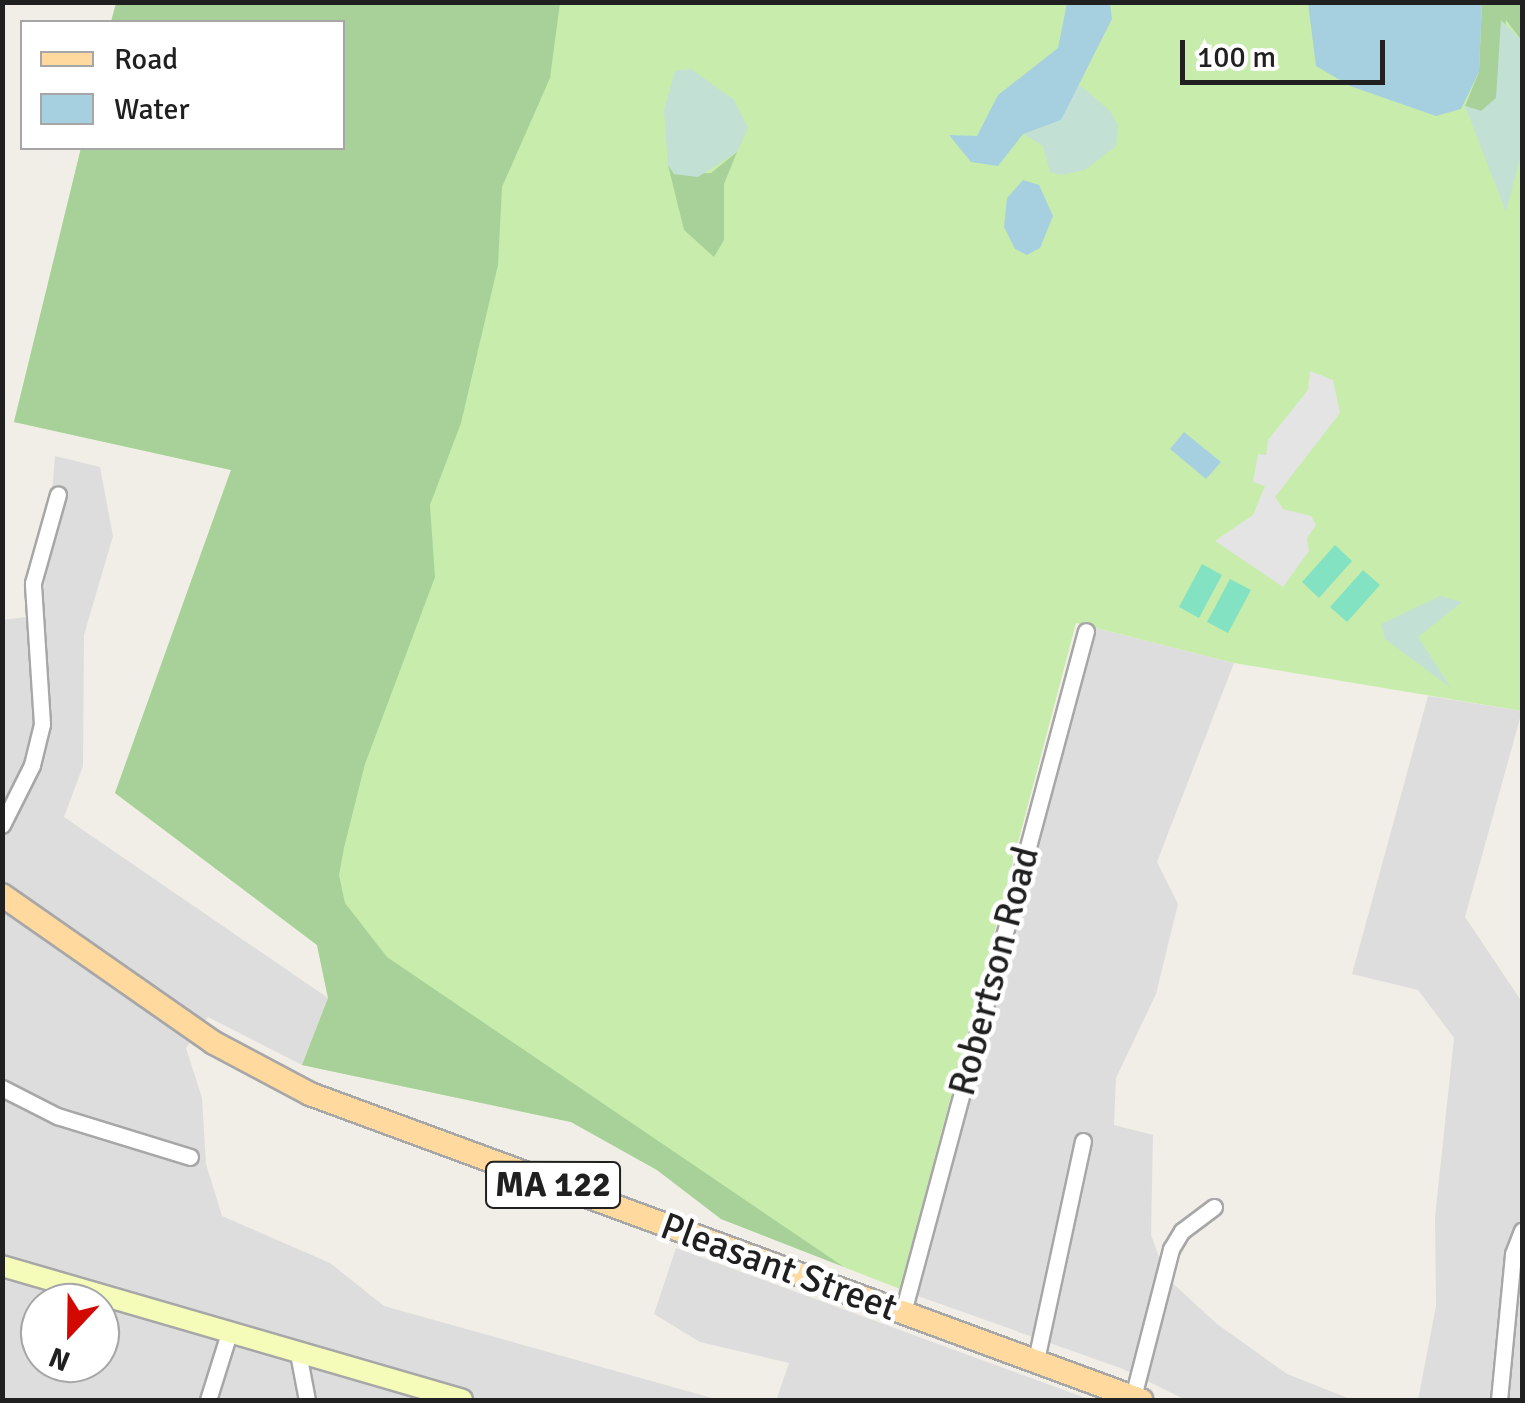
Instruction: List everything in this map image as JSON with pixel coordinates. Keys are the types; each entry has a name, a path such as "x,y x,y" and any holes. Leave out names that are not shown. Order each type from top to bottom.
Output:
{"main road":[{"name":"Pleasant Street","path":"2,895 214,1043 310,1094 1137,1399"}],"street":[{"path":"2,825 32,765 42,724 33,583 58,494"},
{"name":"Robertson Road","path":"904,1312 1086,632"},
{"path":"2,1088 57,1116 190,1157"},
{"path":"1036,1360 1083,1141"},
{"path":"1137,1399 1171,1250 1182,1231 1214,1207"},
{"path":"1500,1400 1512,1254 1522,1240 1522,1231"},
{"path":"2,1266 462,1400"},
{"path":"208,1400 230,1333"},
{"path":"298,1353 307,1400"}],"shaded area":[{"path":"1310,371 1333,380 1340,413 1275,497 1283,509 1311,516 1316,525 1307,538 1309,551 1283,587 1215,541 1253,515 1265,486 1253,482 1258,454 1266,455 1268,440 1308,390"},
{"path":"55,456 100,467 113,536 84,635 83,766 64,817 328,998 302,1065 208,1017 186,1048 202,1098 206,1164 222,1216 330,1263 384,1306 719,1400 3,1400 2,620 42,615"},
{"path":"1095,628 1234,663 1157,862 1178,904 1156,994 1116,1078 1114,1125 1153,1135 1151,1235 1167,1278 1217,1324 1287,1374 1353,1400 1186,1400 1123,1369 918,1296"},
{"path":"1428,696 1522,711 1465,917 1522,1002 1522,1400 1418,1400 1436,1306 1435,1217 1454,1038 1418,990 1352,974"},
{"path":"676,1248 1091,1400 739,1400 777,1398 789,1363 700,1342 654,1314"}],"green space":[{"path":"116,3 1522,3 1522,711 1234,663 1076,623 900,1289 721,1219 657,1170 571,1122 302,1065 328,998 317,945 115,793 231,470 14,422 81,150 345,150 345,20 112,20"},
{"path":"116,3 560,3 550,78 502,187 498,265 461,423 430,505 435,577 365,764 344,848 339,875 345,903 387,957 844,1267 721,1219 657,1170 571,1122 302,1065 328,998 317,945 115,793 231,470 14,422 81,150 345,150 345,20 112,20"},
{"path":"1482,3 1522,3 1522,41 1506,20 1497,98 1481,111 1465,106 1479,72"},
{"path":"1501,20 1522,41 1522,150 1506,212 1465,106 1481,111 1496,98"},
{"path":"691,69 734,100 748,128 737,152 698,177 674,174 668,165 664,110 675,71"},
{"path":"1076,82 1110,111 1118,125 1116,146 1085,170 1061,175 1050,172 1043,146 1023,134 1061,120"},
{"path":"737,152 724,184 724,240 714,257 684,230 668,165 675,174 711,173"},
{"path":"1335,545 1352,561 1319,598 1302,582"},
{"path":"1202,564 1222,575 1199,618 1179,607"},
{"path":"1363,570 1380,585 1347,622 1330,607"},
{"path":"1230,579 1251,590 1228,633 1207,622"},
{"path":"1440,596 1462,602 1418,637 1451,688 1385,639 1381,624"}],"water":[{"path":"1067,3 1110,3 1112,19 1061,120 1023,134 998,166 971,162 949,135 977,136 998,95 1058,48"},
{"path":"1308,3 1482,3 1479,72 1461,109 1436,116 1350,86 1316,66"},
{"path":"1023,180 1039,185 1053,216 1040,248 1027,255 1015,249 1004,227 1007,198"},
{"path":"1184,432 1221,462 1206,479 1170,449"}]}
